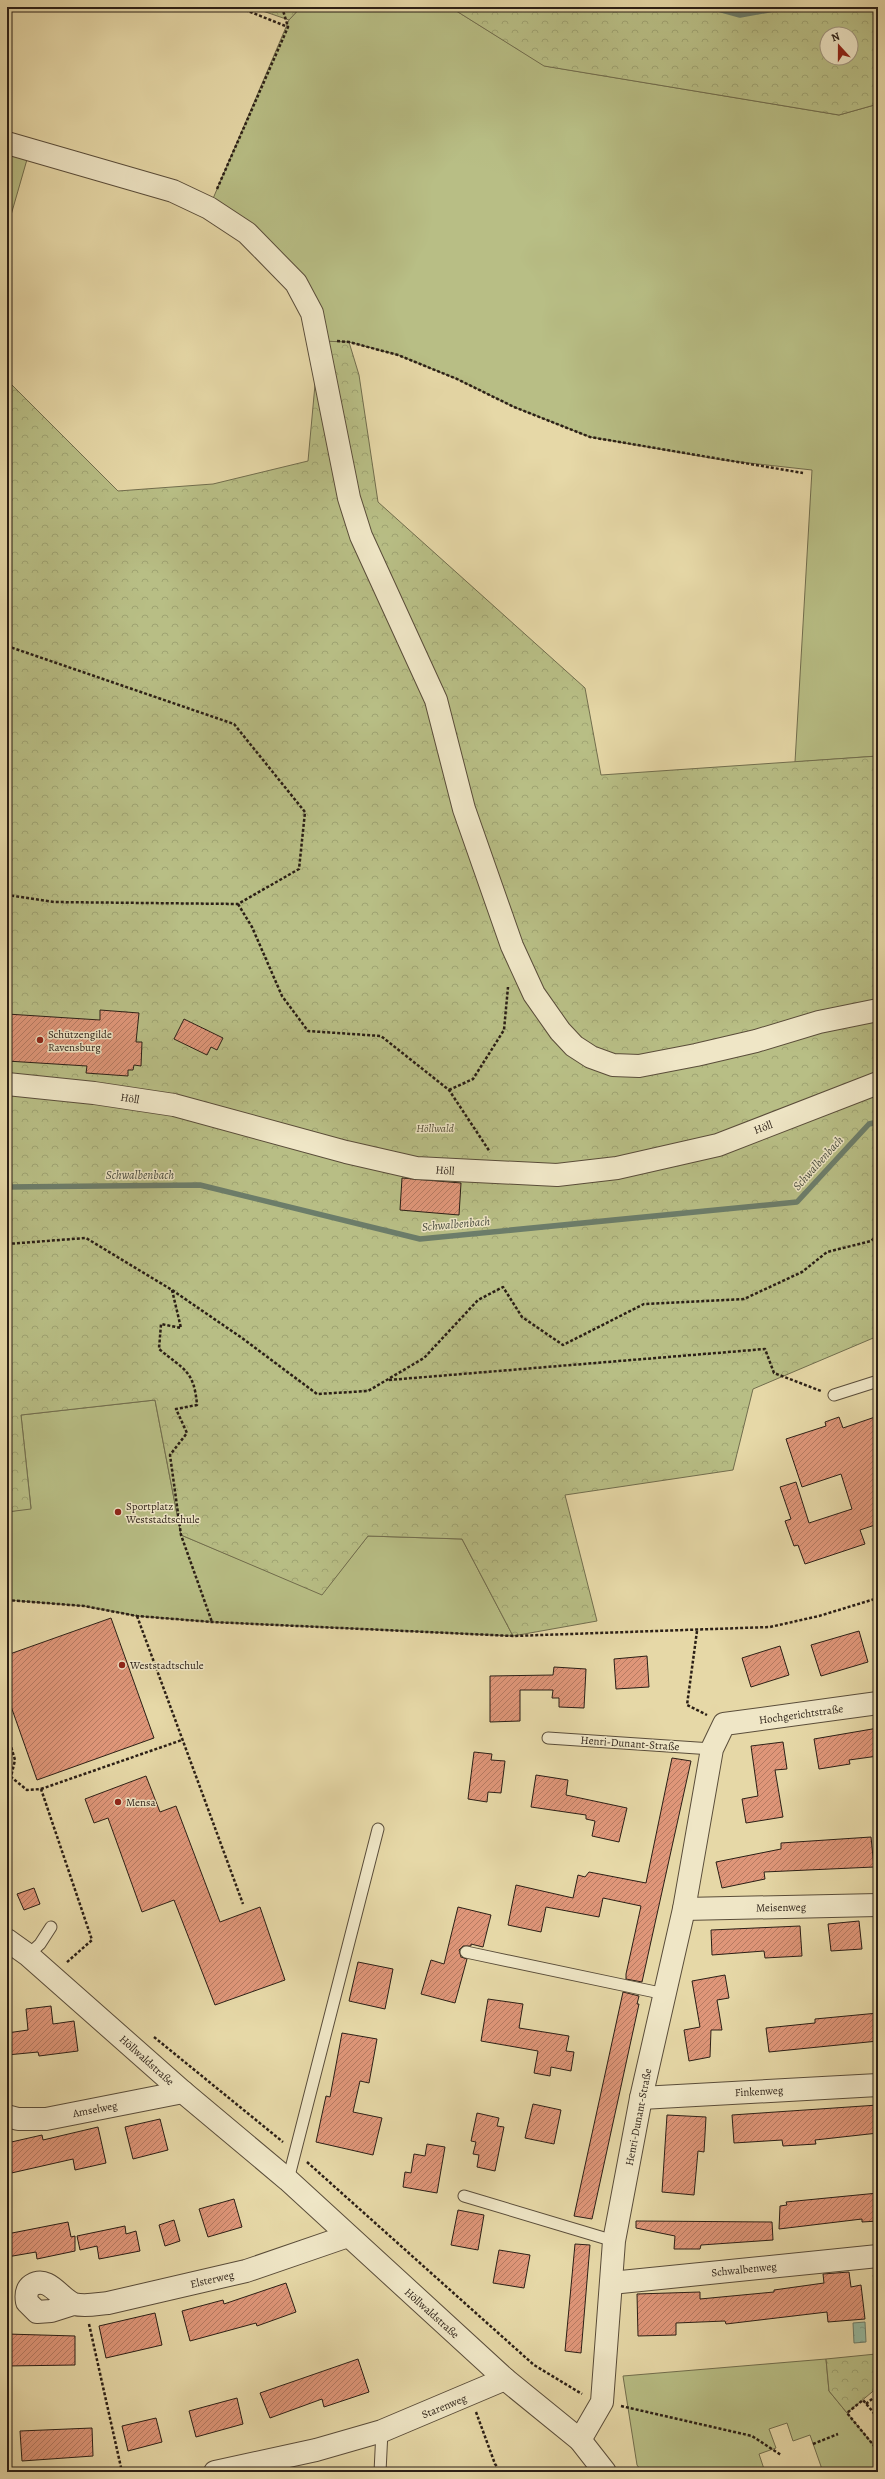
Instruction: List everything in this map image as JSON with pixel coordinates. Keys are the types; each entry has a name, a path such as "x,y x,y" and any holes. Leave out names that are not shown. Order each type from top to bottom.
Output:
{"street":[{"path":"7,143 173,191 209,208 247,233 296,283 312,313 319,341 348,498 361,536 436,700 464,808 512,946 534,994 560,1031 574,1046 591,1057 613,1065 639,1066 696,1055 819,1022 878,1010"},
{"name":"Höll","path":"7,1084 94,1093 174,1105 346,1152 416,1168 557,1175 617,1168 718,1145 878,1083"},
{"name":"Hochgerichtstraße","path":"724,1724 878,1703"},
{"name":"Henri-Dunant-Straße","path":"580,2440 602,2402 614,2241 641,2098 684,1909 712,1749 724,1724"},
{"name":"Meisenweg","path":"684,1909 878,1905"},
{"name":"Höllwaldstraße","path":"7,1940 34,1950 183,2092 288,2180 505,2379 580,2440"},
{"name":"Finkenweg","path":"641,2098 878,2085"},
{"name":"Amselweg","path":"7,2116 18,2119 46,2119 183,2092"},
{"name":"Elsterweg","path":"79,2305 246,2271 348,2236"},
{"name":"Schwalbenweg","path":"611,2283 875,2256"},
{"name":"Starenweg","path":"215,2472 280,2465 382,2431 505,2379"},
{"path":"580,2440 605,2472"}],"lane":[{"path":"834,1395 878,1381"},
{"name":"Henri-Dunant-Straße","path":"548,1738 712,1749"},
{"path":"288,2180 378,1829"},
{"path":"34,1950 51,1927"},
{"path":"466,1952 665,1994"},
{"path":"464,2196 614,2241"},
{"path":"380,2472 382,2431"}],"path":[{"path":"238,7 288,27"},
{"path":"209,208 288,27 282,7"},
{"path":"319,341 349,342 398,355 457,379 514,407 590,437 802,473"},
{"path":"7,646 234,724 305,812 299,868 238,904 54,902 7,895"},
{"path":"238,904 252,927 282,996 308,1031 382,1036 449,1090 504,1173"},
{"path":"449,1090 473,1079 504,1030 508,984"},
{"path":"7,1244 86,1238 172,1290 242,1338 317,1394 368,1391 424,1358 478,1300 503,1287 522,1317 563,1345 644,1304 744,1299 802,1272 826,1252 871,1241 878,1235"},
{"path":"172,1290 181,1328 161,1324 159,1349 191,1376 195,1385 197,1405 176,1409 187,1433 170,1455 180,1535 212,1622"},
{"path":"386,1380 764,1349 774,1373 834,1395"},
{"path":"7,1600 84,1606 137,1616 212,1622 513,1636 697,1631 770,1627 819,1616 878,1598"},
{"path":"137,1616 243,1904"},
{"path":"697,1631 687,1705 724,1724"},
{"path":"7,1733 15,1760 11,1777 7,1783"},
{"path":"11,1777 27,1790 41,1789 182,1740"},
{"path":"41,1789 92,1940 65,1964"},
{"path":"34,1950 65,1964 70,1969"},
{"path":"149,2033 296,2152 534,2365 585,2396"},
{"path":"875,2256 878,2314"},
{"path":"79,2305 122,2472"},
{"path":"472,2394 480,2426 492,2458 502,2472"},
{"path":"866,2404 878,2394"},
{"path":"878,2418 862,2400 847,2413 875,2447 878,2445"},
{"path":"619,2405 752,2436 781,2455"},
{"path":"813,2444 838,2434"}],"green space":[{"path":"251,7 301,7 289,20"},
{"path":"301,7 450,7 545,66 839,115 878,104 878,756 795,762 812,470 722,460 590,437 514,407 457,379 398,355 349,342 319,341 312,313 209,208 289,20"},
{"path":"450,7 878,7 878,104 839,115 544,66"},
{"path":"7,143 30,149 7,229"},
{"name":"Höllwald","path":"319,341 349,342 359,375 378,502 585,688 601,775 878,756 878,1336 753,1389 733,1470 565,1495 597,1621 513,1636 462,1539 368,1536 322,1595 181,1535 155,1400 21,1415 31,1509 7,1512 7,380 118,491 213,484 308,461"},
{"path":"155,1400 181,1535 322,1594 368,1536 462,1539 513,1636 212,1622 137,1616 84,1606 7,1600 7,1512 31,1508 21,1415"},
{"path":"876,2354 878,2387 847,2413 829,2391 826,2359"},
{"path":"826,2359 829,2391 875,2447 878,2445 878,2472 823,2472 810,2435 793,2441 787,2423 769,2429 776,2448 759,2454 765,2472 642,2472 637,2465 623,2376"}],"water":[{"path":"865,2322 866,2342 854,2343 853,2323"}],"building":[{"path":"100,1010 139,1013 136,1042 142,1042 141,1066 134,1065 133,1070 128,1070 128,1076 86,1073 87,1066 7,1061 7,1014 100,1020"},
{"path":"184,1019 223,1038 217,1050 211,1047 207,1055 174,1039"},
{"path":"402,1178 461,1183 459,1215 400,1210"},
{"path":"878,1416 878,1524 860,1530 865,1544 805,1564 798,1545 794,1546 785,1521 791,1519 780,1487 796,1482 809,1523 852,1509 841,1474 802,1487 786,1439 826,1426 825,1422 839,1417 843,1428"},
{"path":"111,1618 154,1738 37,1780 7,1695 7,1655"},
{"path":"859,1631 868,1662 821,1676 811,1645"},
{"path":"780,1646 789,1675 751,1687 742,1658"},
{"path":"647,1656 649,1687 616,1689 614,1659"},
{"path":"554,1667 586,1669 584,1708 559,1707 559,1698 552,1698 553,1690 520,1690 520,1721 490,1722 490,1676 553,1675"},
{"path":"878,1728 878,1756 849,1760 850,1764 819,1769 814,1739"},
{"path":"783,1742 787,1769 775,1770 783,1817 746,1823 742,1799 758,1796 751,1746"},
{"path":"474,1752 492,1754 491,1760 505,1761 501,1793 488,1792 487,1802 468,1799"},
{"path":"672,1758 691,1761 642,1982 626,1979 641,1906 603,1898 599,1917 546,1907 541,1932 508,1925 516,1885 573,1898 578,1875 585,1877 589,1872 646,1883"},
{"path":"536,1775 568,1780 566,1795 627,1808 619,1842 592,1836 595,1821 586,1819 586,1815 531,1807"},
{"path":"146,1776 160,1812 176,1806 220,1922 260,1907 285,1980 215,2005 174,1900 142,1912 108,1818 94,1823 85,1799"},
{"path":"871,1837 874,1867 764,1872 765,1879 722,1888 716,1862 781,1849 781,1843"},
{"path":"34,1888 40,1904 24,1910 17,1894"},
{"path":"458,1907 491,1915 483,1947 471,1944 471,1946 463,1946 459,1950 461,1957 467,1959 455,2003 421,1994 431,1960 444,1964"},
{"path":"859,1921 862,1949 831,1951 828,1924"},
{"path":"800,1926 802,1956 765,1958 764,1951 712,1955 711,1930"},
{"path":"358,1962 393,1969 385,2009 349,2001"},
{"path":"725,1975 729,1998 717,2000 722,2030 711,2030 710,2057 689,2061 684,2030 700,2027 692,1981"},
{"path":"623,1992 639,1996 637,2004 639,2004 592,2219 574,2216"},
{"path":"488,1999 523,2004 519,2028 569,2036 566,2051 574,2052 571,2071 551,2067 550,2076 534,2073 538,2051 481,2041"},
{"path":"51,2006 53,2024 74,2021 78,2051 39,2056 38,2052 7,2055 7,2033 28,2030 26,2009"},
{"path":"878,2013 878,2041 769,2052 766,2028 815,2023 815,2019"},
{"path":"342,2033 377,2039 369,2083 360,2081 353,2112 382,2118 373,2155 316,2142 326,2096 330,2097"},
{"path":"533,2104 561,2110 554,2144 525,2138"},
{"path":"878,2105 878,2133 815,2140 816,2144 783,2146 782,2140 734,2143 732,2115"},
{"path":"477,2113 499,2118 497,2126 504,2127 495,2171 477,2167 479,2155 473,2154 476,2142 471,2141"},
{"path":"667,2115 706,2117 704,2152 698,2151 694,2195 662,2192"},
{"path":"160,2119 168,2150 133,2159 125,2127"},
{"path":"98,2127 106,2163 75,2170 73,2159 7,2174 7,2143 42,2135 43,2140"},
{"path":"427,2144 445,2147 437,2193 403,2187 405,2172 411,2173 414,2154 425,2156"},
{"path":"878,2193 878,2221 862,2222 862,2219 779,2229 780,2206 787,2205 786,2202"},
{"path":"234,2199 242,2227 208,2237 199,2209"},
{"path":"458,2210 484,2215 478,2250 451,2245"},
{"path":"174,2220 180,2241 165,2246 159,2225"},
{"path":"636,2221 772,2222 773,2240 701,2245 700,2249 674,2249 675,2236 636,2228"},
{"path":"68,2222 71,2237 75,2236 75,2251 37,2259 36,2252 7,2257 7,2234"},
{"path":"125,2226 126,2234 136,2231 140,2251 99,2259 97,2246 80,2250 77,2236"},
{"path":"575,2244 590,2245 581,2353 565,2351"},
{"path":"499,2250 530,2255 524,2288 493,2283"},
{"path":"849,2272 851,2287 861,2285 865,2319 828,2322 827,2312 726,2324 725,2321 676,2323 676,2335 638,2336 637,2294 700,2292 700,2299 774,2292 774,2290 824,2283 823,2274"},
{"path":"286,2283 296,2312 257,2326 256,2323 190,2341 182,2311 223,2300 224,2304"},
{"path":"155,2313 162,2345 106,2358 99,2326"},
{"path":"7,2334 75,2336 75,2365 7,2366"},
{"path":"358,2359 369,2392 324,2407 322,2399 270,2418 260,2393"},
{"path":"237,2398 243,2424 196,2437 189,2411"},
{"path":"156,2418 162,2442 128,2451 122,2426"},
{"path":"92,2428 93,2456 22,2461 20,2431"}],"waterway":[{"path":"711,7 740,15 785,7"},
{"name":"Schwalbenbach","path":"7,1187 200,1185 420,1239 797,1202 869,1124 878,1122"}],"place":[{"name":"Schützengilde Ravensburg","path":"40,1040"},
{"name":"Sportplatz Weststadtschule","path":"118,1512"},
{"name":"Weststadtschule","path":"122,1665"},
{"name":"Mensa","path":"118,1802"}]}
